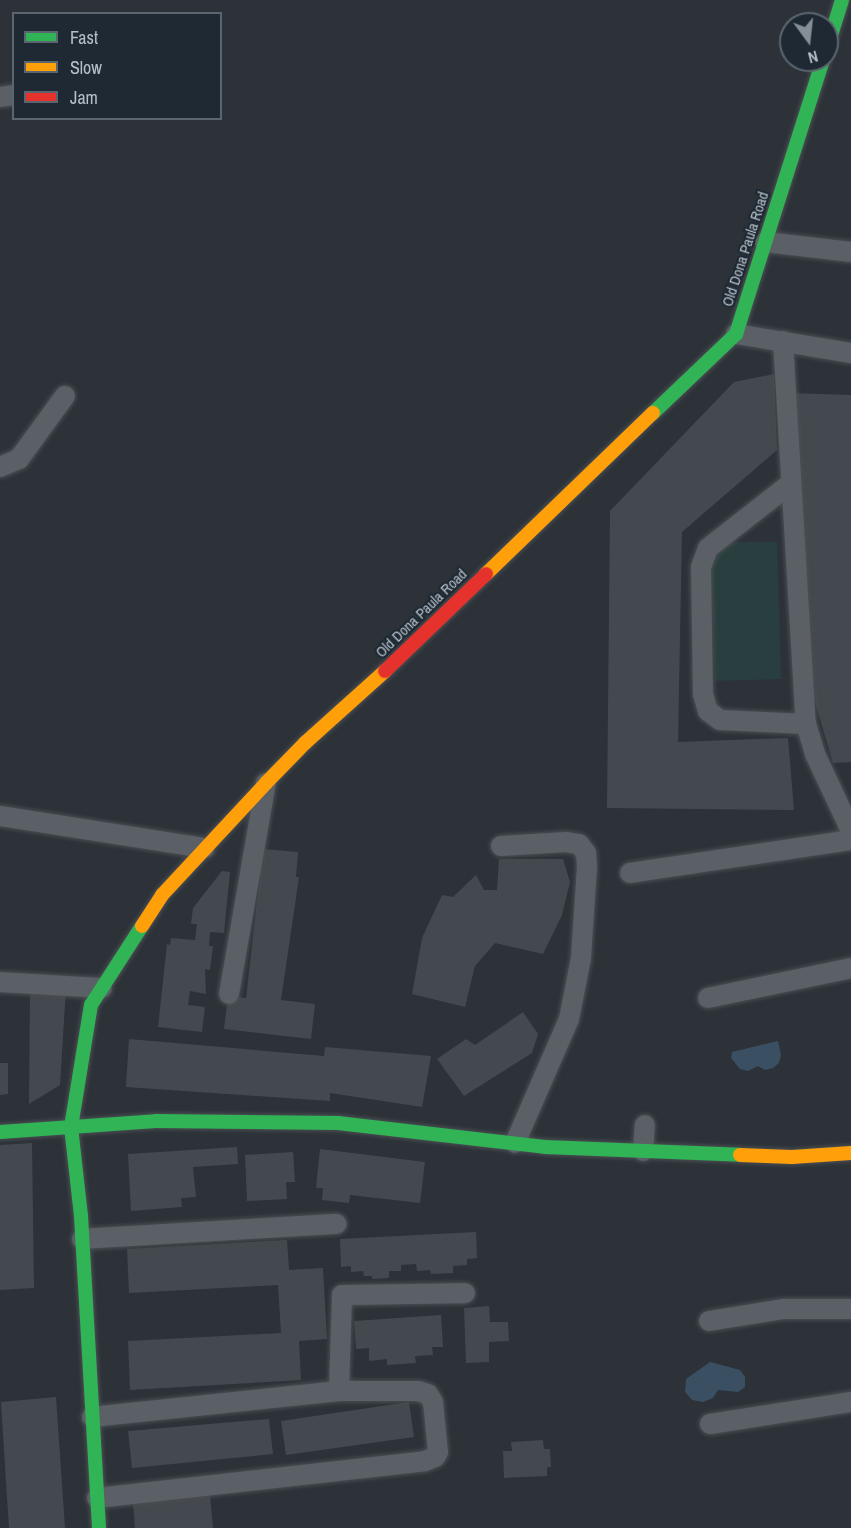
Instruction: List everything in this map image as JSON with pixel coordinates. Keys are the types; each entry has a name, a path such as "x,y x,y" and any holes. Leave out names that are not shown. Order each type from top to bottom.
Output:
{"main road":[{"name":"Old Dona Paula Road","path":"99,1528 82,1239 71,1127 91,1005 162,896 266,783 306,742 384,672 736,334 819,72"},
{"path":"0,1132 156,1121 338,1123 545,1147 792,1157 851,1153"}],"street":[{"path":"765,242 851,252"},
{"path":"736,334 851,353"},
{"path":"783,341 806,724 815,754 851,831"},
{"path":"0,467 19,459 65,396"},
{"path":"790,484 708,548 701,567 703,694 708,711 720,720 806,724"},
{"path":"229,994 266,783"},
{"path":"0,816 205,848"},
{"path":"630,873 851,840"},
{"path":"501,846 566,842 579,844 586,853 587,867 581,958 569,1019 515,1143"},
{"path":"708,998 851,968"},
{"path":"0,982 102,988"},
{"path":"643,1151 645,1125"},
{"path":"82,1239 337,1224"},
{"path":"339,1391 342,1295 465,1293"},
{"path":"709,1321 784,1309 851,1309"},
{"path":"92,1417 339,1391 418,1391 428,1394 433,1402 438,1452 435,1457 425,1461 97,1498"},
{"path":"710,1424 851,1402"}],"green space":[{"path":"727,542 777,542 781,679 715,681 711,560"}],"water":[{"path":"778,1041 781,1055 779,1063 773,1068 765,1070 758,1066 748,1071 740,1069 731,1058 732,1052"},
{"path":"710,1362 740,1370 745,1377 745,1387 738,1392 718,1390 713,1398 703,1402 692,1400 685,1392 686,1379"}],"building":[{"path":"774,374 777,450 682,532 678,742 788,738 794,810 607,808 610,511 734,382"},
{"path":"790,393 851,395 851,762 833,763 811,689"},
{"path":"263,849 298,852 296,877 299,877 281,1000 315,1004 311,1039 224,1029 228,996 246,998"},
{"path":"499,859 563,859 570,882 562,915 543,954 495,943 475,966 465,1007 412,994 422,938 442,895 453,897 476,875 484,890 497,890"},
{"path":"222,871 230,872 224,933 210,932 209,946 213,946 210,970 205,969 206,994 190,991 188,1005 205,1007 202,1032 158,1027 167,944 170,945 171,938 195,940 197,924 191,924 193,908"},
{"path":"66,988 60,1085 29,1104 30,989"},
{"path":"523,1012 538,1034 532,1053 464,1096 437,1059 466,1039 475,1045"},
{"path":"129,1039 324,1056 325,1047 431,1056 422,1107 330,1093 330,1101 126,1087"},
{"path":"0,1063 8,1063 8,1094 0,1095"},
{"path":"32,1143 34,1288 0,1290 0,1145"},
{"path":"237,1147 238,1164 193,1167 196,1197 181,1198 182,1207 131,1211 128,1154"},
{"path":"320,1149 425,1162 420,1203 350,1195 349,1203 322,1200 323,1188 316,1188"},
{"path":"293,1152 295,1182 286,1182 287,1199 247,1201 245,1155"},
{"path":"476,1232 477,1258 467,1259 467,1265 453,1266 453,1273 431,1274 430,1270 417,1271 416,1264 401,1265 401,1271 389,1271 389,1278 372,1279 372,1276 364,1276 363,1271 351,1272 351,1266 341,1267 340,1239"},
{"path":"287,1240 289,1270 323,1268 327,1339 299,1341 301,1380 130,1390 128,1341 281,1333 278,1285 129,1293 127,1249"},
{"path":"489,1306 490,1322 508,1322 509,1341 489,1342 489,1362 466,1363 464,1308"},
{"path":"441,1315 443,1347 432,1347 433,1355 415,1356 416,1363 387,1365 387,1359 369,1361 369,1348 356,1349 354,1321"},
{"path":"56,1397 65,1528 9,1528 1,1402"},
{"path":"409,1402 414,1437 286,1455 281,1421"},
{"path":"269,1419 273,1454 132,1468 128,1431"},
{"path":"543,1440 544,1449 550,1449 551,1467 547,1467 547,1476 504,1478 503,1451 512,1451 511,1442"},
{"path":"210,1495 213,1528 135,1528 133,1503"}],"traffic: fast":[{"path":"838,12 842,0"},
{"path":"653,413 736,334 819,72"},
{"path":"99,1528 81,1216 71,1127 91,1005 142,926"},
{"path":"0,1132 156,1121 338,1123 545,1147 740,1155"}],"traffic: slow":[{"path":"486,574 653,413"},
{"path":"142,926 162,895 266,783 306,742 385,671"},
{"path":"740,1155 792,1157 851,1153"}],"traffic: jam":[{"path":"385,671 486,574"}]}
